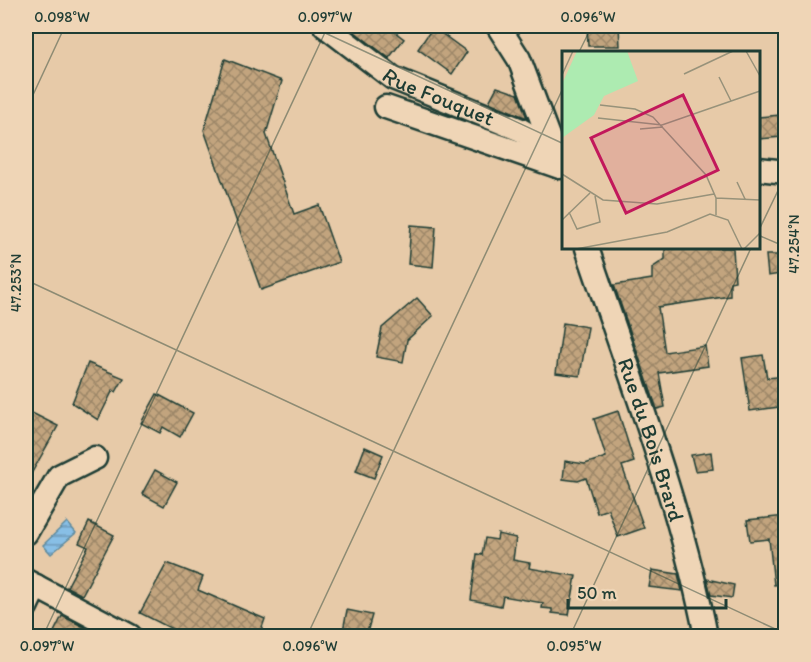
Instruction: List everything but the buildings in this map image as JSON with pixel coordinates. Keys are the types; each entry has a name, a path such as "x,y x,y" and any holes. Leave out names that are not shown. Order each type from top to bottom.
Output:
{"street":[{"name":"Rue Fouquet","path":"325,26 393,78 521,130 560,161"},
{"path":"498,26 519,59 560,161"},
{"path":"386,107 560,161"},
{"path":"760,169 786,172"},
{"name":"Rue du Bois Brard","path":"587,249 690,560 706,636"},
{"path":"26,533 59,476 95,458"},
{"path":"26,607 31,584 130,636"}],"water":[{"path":"67,522 76,533 51,554 43,545"}]}
